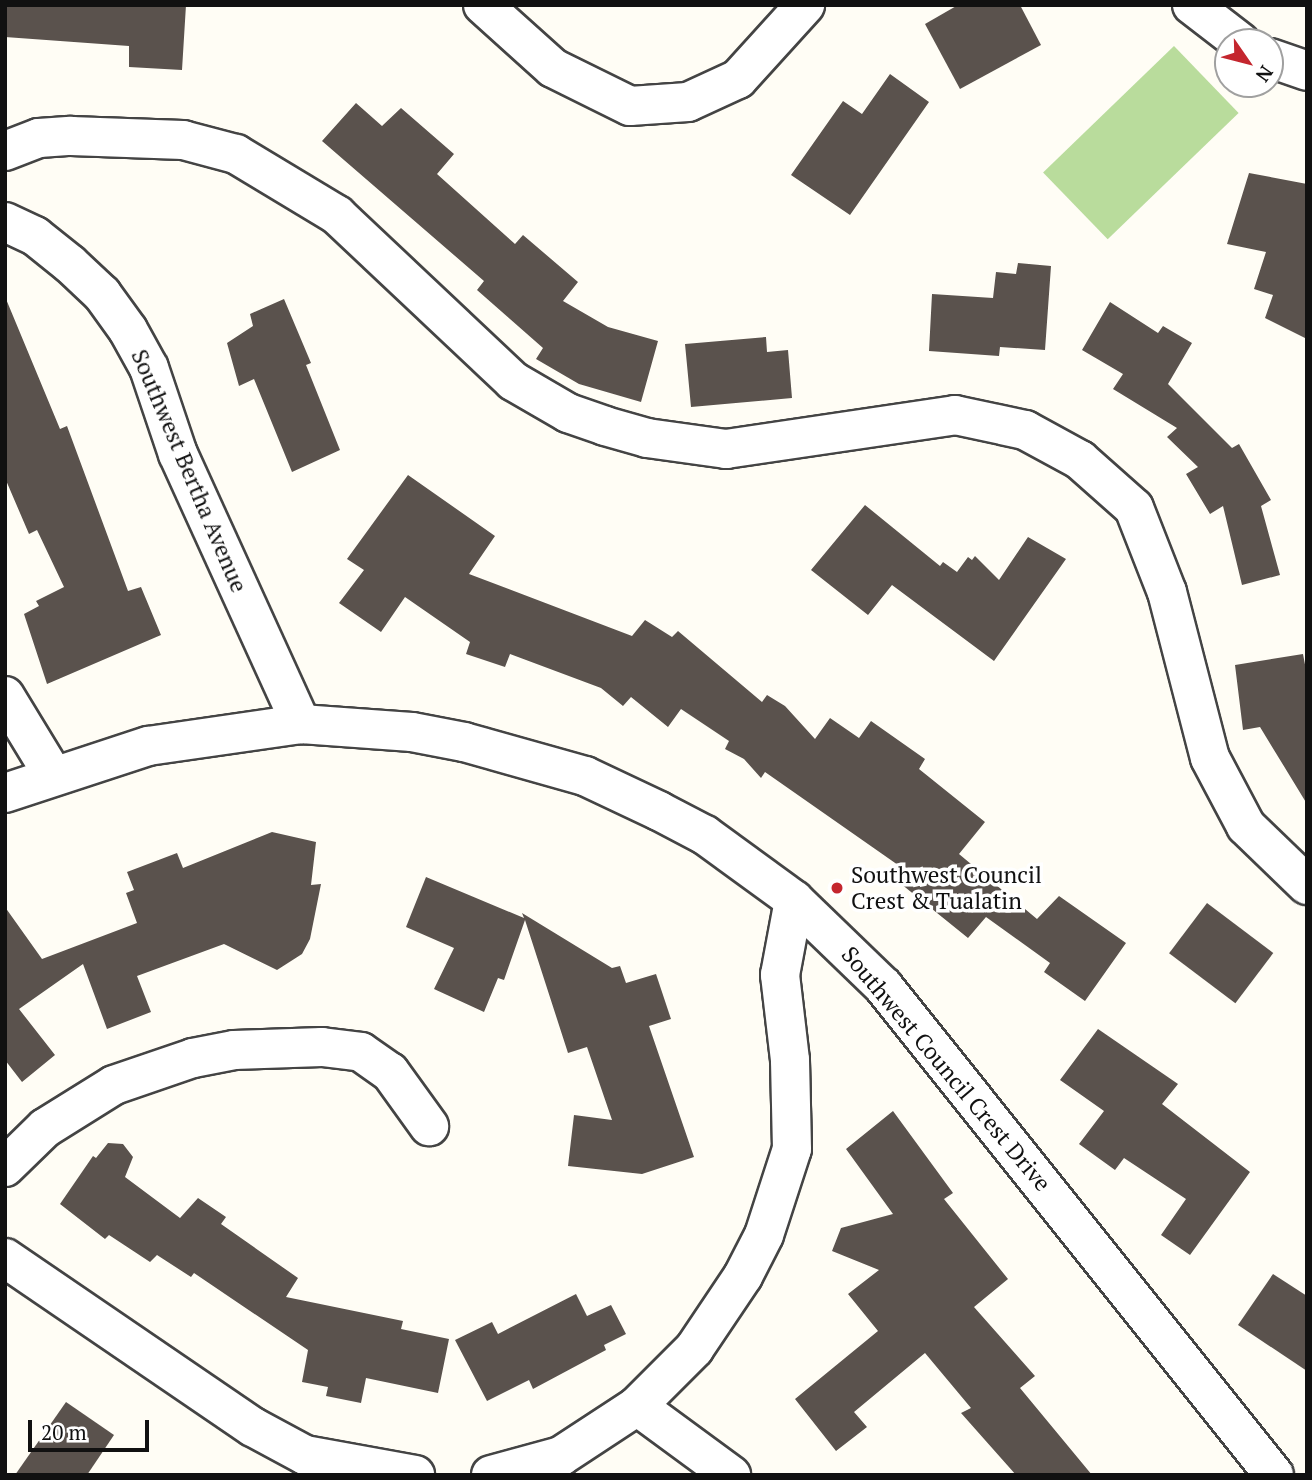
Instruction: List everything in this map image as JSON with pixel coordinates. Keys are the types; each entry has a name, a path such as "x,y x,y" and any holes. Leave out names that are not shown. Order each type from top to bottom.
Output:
{"street":[{"path":"483,5 553,68 630,106 688,102 738,79 806,5"},
{"path":"1192,5 1222,28"},
{"path":"1284,63 1307,71"},
{"path":"5,151 39,138 71,136 183,140 236,154 337,215 513,382 568,413 605,426 661,441 726,449 955,415 1025,430 1080,460 1134,508 1167,593 1210,758 1246,826 1307,885"},
{"name":"Southwest Bertha Avenue","path":"5,222 35,236 69,264 102,295 128,330 149,368 178,454 301,724"},
{"path":"5,696 53,775"},
{"name":"Southwest Council Crest Drive","path":"5,793 53,775 196,736 301,724 412,732 477,745 585,776 705,835 794,900 892,996 1274,1475"},
{"path":"491,1475 562,1456 637,1406 694,1349 721,1314 764,1236 792,1149 781,953 794,900"},
{"path":"5,1167 45,1128 114,1085 192,1058 234,1050 322,1047 361,1052 390,1072 429,1126"},
{"path":"5,1258 253,1427 305,1455 415,1475"},
{"path":"637,1406 731,1475"}],"green space":[{"path":"1174,46 1214,87 1214,98 1224,98 1239,113 1108,239 1043,172"}],"building":[{"path":"5,5 186,5 182,70 129,67 129,46 5,37"},
{"path":"958,5 1020,5 1041,45 960,89 925,24"},
{"path":"890,74 929,102 850,215 791,175 843,101 862,114"},
{"path":"356,103 382,126 401,108 454,154 437,174 515,244 523,235 578,282 563,301 608,327 658,341 641,402 579,384 536,359 543,348 477,290 484,281 322,141"},
{"path":"1249,173 1307,184 1307,339 1265,318 1273,295 1254,289 1266,252 1227,244"},
{"path":"1018,263 1051,266 1045,350 1000,347 999,356 929,351 932,294 993,298 996,272 1016,274"},
{"path":"6,299 60,429 67,426 128,591 141,587 161,635 47,684 24,614 39,606 36,601 64,587 37,530 29,534 5,478"},
{"path":"284,299 311,363 306,365 340,450 292,472 254,379 239,386 227,343 253,326 250,314"},
{"path":"1110,302 1158,333 1163,326 1192,343 1168,384 1232,448 1239,444 1271,500 1261,506 1280,575 1242,585 1223,506 1210,514 1186,474 1198,467 1167,437 1177,428 1113,389 1123,374 1082,350"},
{"path":"766,337 767,352 788,350 792,398 691,407 685,344"},
{"path":"408,475 495,536 469,574 632,636 645,620 672,637 678,631 762,702 767,695 785,706 815,739 830,718 859,738 871,721 925,759 919,769 985,822 959,854 1037,919 1059,896 1126,943 1085,1001 1044,972 1050,963 986,917 968,938 890,875 898,865 765,772 761,778 744,759 725,749 729,741 681,709 668,727 631,697 623,706 601,688 510,654 505,667 466,654 470,642 405,597 381,632 339,603 364,570 347,559"},
{"path":"865,505 940,566 943,562 957,572 968,557 972,560 975,556 999,580 1028,537 1066,559 994,661 892,585 868,615 811,570"},
{"path":"1303,654 1307,675 1307,804 1260,727 1243,730 1235,665"},
{"path":"272,832 316,842 311,885 321,884 310,939 302,954 277,970 224,944 137,976 151,1012 107,1029 83,964 19,1009 55,1055 22,1082 5,1060 5,907 42,959 137,923 126,893 134,890 127,872 177,853 183,868"},
{"path":"426,877 524,918 522,913 612,968 620,966 626,983 656,974 671,1019 649,1026 694,1157 642,1174 568,1166 574,1115 612,1120 587,1047 568,1053 525,920 504,980 498,978 484,1012 434,989 454,948 406,927"},
{"path":"1207,903 1273,953 1235,1003 1169,953"},
{"path":"1098,1029 1178,1084 1162,1104 1250,1172 1190,1255 1161,1235 1186,1199 1124,1158 1115,1170 1079,1144 1104,1111 1060,1080"},
{"path":"893,1111 953,1193 944,1199 1008,1279 974,1307 1035,1376 1020,1388 1092,1475 1016,1475 961,1413 971,1408 925,1353 854,1412 867,1427 836,1451 795,1399 878,1331 848,1294 879,1270 832,1251 841,1228 893,1214 846,1149"},
{"path":"108,1143 123,1144 133,1157 125,1177 180,1218 198,1198 226,1217 221,1224 298,1278 286,1297 403,1321 401,1329 449,1339 438,1393 366,1378 361,1403 326,1396 328,1387 302,1382 308,1350 194,1273 191,1277 157,1255 150,1262 109,1235 105,1239 60,1204 93,1156 96,1158"},
{"path":"1273,1274 1307,1296 1307,1371 1238,1325"},
{"path":"576,1294 587,1316 611,1305 626,1334 604,1345 606,1350 533,1389 529,1380 487,1401 455,1340 492,1322 498,1334"},
{"path":"66,1402 114,1435 87,1475 15,1475"}],"place":[{"name":"Southwest Council Crest & Tualatin","path":"837,888"}]}
